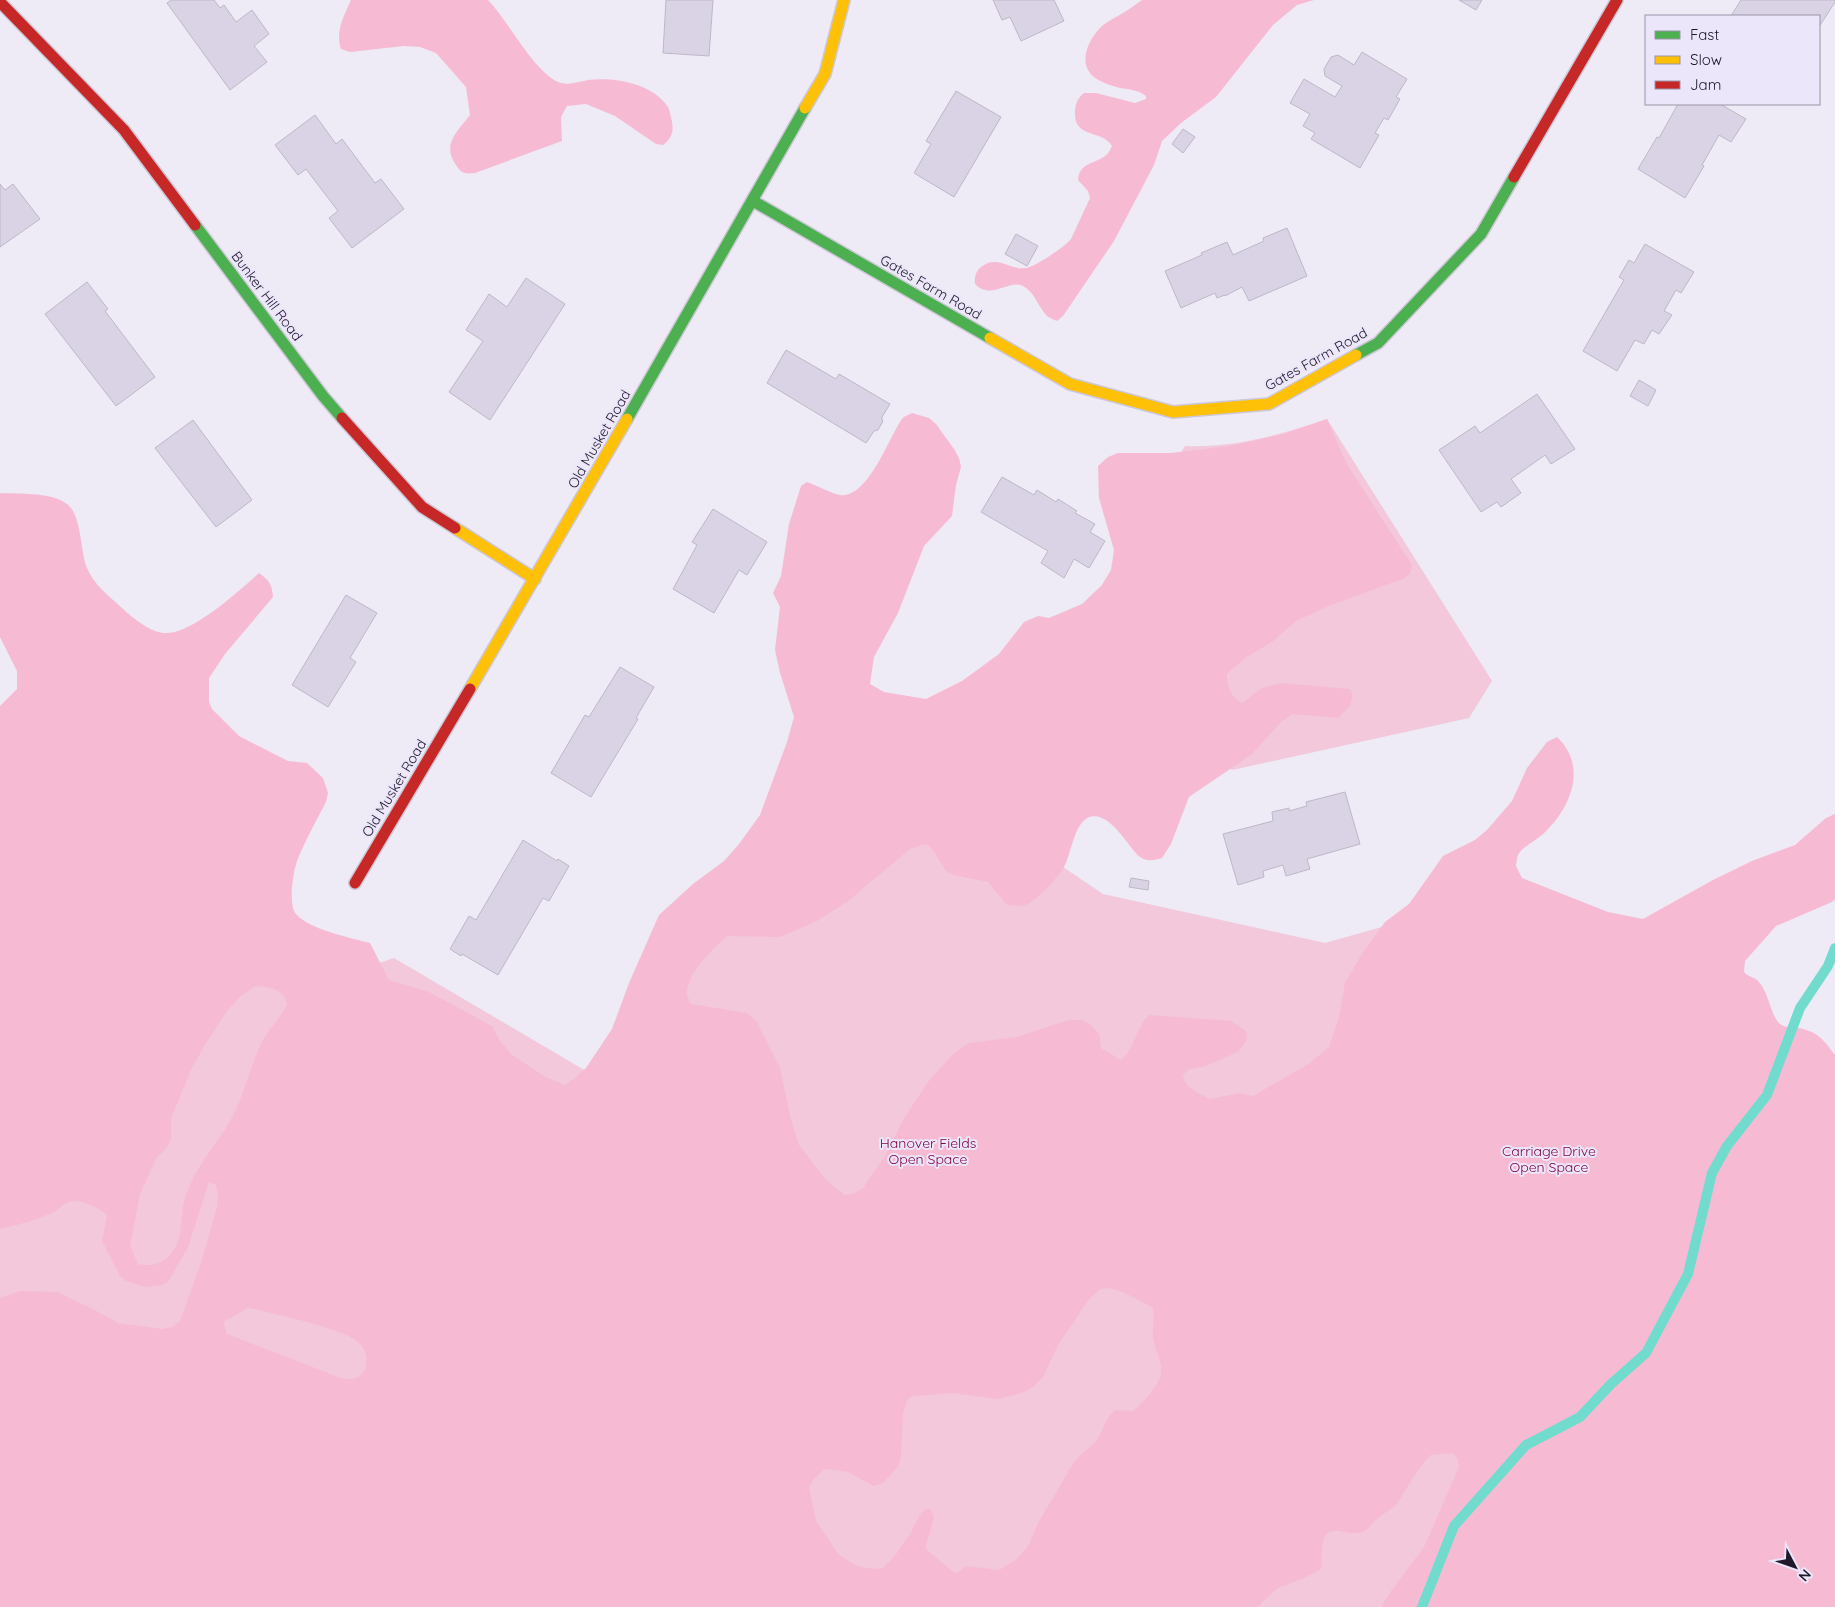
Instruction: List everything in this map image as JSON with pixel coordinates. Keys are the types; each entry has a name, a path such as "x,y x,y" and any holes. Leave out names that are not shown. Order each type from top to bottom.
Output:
{"street":[{"name":"Old Musket Road","path":"355,882 535,579 825,74 844,0"},
{"name":"Gates Farm Road","path":"753,201 1070,384 1173,412 1268,404 1378,342 1481,234 1617,0"},
{"name":"Bunker Hill Road","path":"0,2 124,130 322,396 422,507 535,579"}],"green space":[{"path":"351,0 488,0 530,56 548,76 566,84 598,79 621,81 643,87 661,99 668,107 673,126 671,135 663,145 656,144 615,116 586,104 567,106 561,117 562,141 475,173 464,173 456,165 450,151 456,132 470,115 466,87 436,53 420,47 404,46 350,52 341,49 339,42 340,30"},
{"path":"1142,0 1314,0 1297,5 1273,25 1216,97 1181,123 1162,141 1154,165 1114,241 1063,316 1057,321 1047,316 1031,292 1023,286 1012,285 994,290 981,289 975,284 975,277 978,270 987,263 998,262 1020,268 1030,267 1050,256 1071,239 1090,198 1088,191 1078,180 1079,174 1084,167 1106,155 1112,146 1101,137 1078,126 1075,110 1078,100 1084,93 1096,93 1135,103 1146,99 1146,96 1142,93 1110,85 1094,77 1087,67 1087,49 1096,32 1108,21"},
{"path":"912,413 929,418 936,424 954,449 961,467 956,485 952,516 924,546 898,613 874,657 870,684 884,692 926,699 962,681 999,654 1024,622 1038,616 1049,618 1082,604 1102,585 1111,570 1114,550 1099,498 1098,466 1108,457 1118,453 1171,453 1230,446 1284,434 1327,419 1346,463 1412,565 1410,573 1405,578 1331,605 1296,621 1272,642 1245,658 1227,674 1230,691 1242,703 1262,688 1281,683 1349,689 1353,695 1350,706 1338,718 1293,714 1282,721 1252,754 1189,797 1171,844 1162,858 1143,859 1111,824 1097,816 1089,817 1084,820 1076,832 1061,872 1033,901 1020,906 1007,905 988,882 954,875 946,871 933,850 926,844 910,849 848,901 817,921 780,937 727,936 708,954 696,969 688,985 687,994 691,1004 747,1013 757,1022 780,1068 791,1120 799,1145 826,1180 845,1195 853,1194 863,1188 885,1156 903,1120 928,1082 954,1053 969,1043 1017,1037 1068,1020 1081,1020 1090,1024 1099,1034 1101,1048 1121,1060 1130,1050 1144,1020 1149,1015 1231,1021 1246,1031 1247,1039 1238,1052 1203,1067 1189,1069 1183,1075 1189,1086 1209,1099 1240,1093 1253,1096 1307,1065 1329,1047 1339,1017 1345,983 1363,952 1385,922 1409,904 1443,856 1475,840 1487,830 1512,801 1527,768 1547,742 1557,737 1567,749 1572,761 1574,775 1572,788 1561,813 1542,835 1520,852 1516,866 1522,878 1608,912 1643,919 1713,880 1752,861 1795,845 1826,818 1835,814 1835,899 1776,926 1745,961 1744,972 1757,980 1762,987 1774,1016 1780,1024 1816,1034 1835,1055 1835,1607 1381,1607 1424,1547 1459,1467 1458,1459 1452,1453 1431,1455 1417,1472 1396,1505 1379,1517 1366,1530 1355,1533 1329,1532 1324,1539 1322,1547 1321,1569 1278,1588 1257,1607 0,1607 0,1298 20,1291 57,1292 118,1323 162,1329 172,1327 180,1321 201,1263 217,1207 218,1193 215,1184 209,1182 188,1247 168,1282 162,1285 146,1287 126,1281 120,1276 102,1241 107,1215 96,1207 85,1203 69,1202 46,1216 0,1229 0,706 17,689 17,671 0,637 0,493 52,497 67,504 75,516 87,568 94,580 107,595 132,617 162,633 179,631 191,626 216,609 259,573 268,580 273,597 225,654 209,678 209,702 212,709 239,736 288,761 307,763 323,778 328,793 326,802 297,861 294,873 292,903 296,914 310,924 320,928 341,936 370,943 389,980 429,992 492,1026 500,1041 511,1054 547,1078 565,1085 586,1068 612,1029 629,983 659,915 693,884 724,861 760,815 787,742 794,717 775,650 780,607 773,593 781,576 789,524 801,486 807,482 836,494 850,494 860,487 877,465 902,419","holes":["256,986 271,988 280,992 284,995 287,1005 262,1042 243,1093 229,1123 190,1185 184,1202 179,1239 172,1253 161,1262 152,1265 138,1264 130,1246 140,1194 156,1159 168,1146 171,1138 171,1119 191,1070 227,1011 241,996","1109,1288 1123,1292 1152,1307 1154,1313 1153,1338 1161,1367 1160,1378 1150,1394 1133,1411 1115,1410 1112,1413 1097,1440 1074,1462 1038,1523 1028,1546 1016,1560 999,1570 966,1566 957,1573 953,1572 927,1550 926,1546 934,1517 930,1509 926,1509 921,1513 897,1553 883,1568 874,1569 857,1566 839,1555 816,1521 809,1487 814,1479 825,1469 848,1472 874,1486 883,1483 898,1467 901,1456 903,1413 907,1400 913,1396 953,1393 998,1399 1022,1393 1032,1388 1043,1377 1058,1345 1090,1298 1100,1289","251,1308 307,1322 337,1331 349,1337 358,1342 364,1350 367,1361 364,1371 354,1379 341,1378 227,1334 224,1325 225,1321"]},
{"name":"Hanover Fields Open Space","path":"1327,419 1492,681 1469,718 1232,770 1063,670 980,811 1103,894 1325,943 1428,914 1623,1607 0,1607 0,715 271,903 379,963 394,958 608,1084 824,719 971,806 1185,446 1239,443"}],"building":[{"path":"171,0 214,0 220,8 224,5 236,22 252,10 269,34 254,46 267,62 230,90 167,3"},
{"path":"666,0 713,0 709,56 663,53"},
{"path":"993,0 1054,0 1064,21 1021,41 1010,17 1002,20"},
{"path":"1459,0 1482,0 1476,10"},
{"path":"1741,0 1835,0 1820,25 1820,15 1732,15"},
{"path":"1362,52 1407,79 1396,97 1400,99 1388,120 1384,118 1375,133 1379,135 1360,168 1311,139 1315,133 1303,126 1310,114 1290,103 1304,79 1335,97 1342,86 1325,76 1324,69 1331,57 1338,55 1354,65"},
{"path":"956,91 1001,117 954,197 914,173 931,144 926,141"},
{"path":"1677,105 1722,105 1746,119 1731,142 1719,135 1702,165 1704,166 1685,198 1638,169 1657,137 1659,138"},
{"path":"315,115 336,144 342,139 375,183 381,179 404,209 352,248 329,218 338,211 306,169 298,175 275,145"},
{"path":"1183,129 1195,137 1183,153 1172,144"},
{"path":"0,184 5,190 13,184 40,219 0,247"},
{"path":"1287,228 1307,276 1249,301 1242,287 1217,298 1215,293 1181,308 1165,271 1227,242 1233,255 1264,241 1263,238"},
{"path":"1016,234 1038,246 1027,266 1005,254"},
{"path":"1645,244 1694,272 1681,293 1676,290 1664,311 1672,315 1659,334 1652,330 1644,344 1635,340 1617,371 1583,351 1624,280 1619,277 1629,260 1634,263"},
{"path":"526,278 565,304 490,420 449,392 483,341 466,330 489,294 507,307"},
{"path":"87,282 108,309 105,311 155,377 116,406 45,314"},
{"path":"786,350 836,379 839,374 890,404 882,417 883,421 878,430 874,431 866,443 767,383"},
{"path":"1639,380 1656,390 1648,406 1630,396"},
{"path":"1537,394 1575,449 1551,464 1545,455 1511,479 1521,493 1501,507 1497,502 1481,512 1439,450 1475,426 1480,433"},
{"path":"193,420 252,500 216,527 155,448"},
{"path":"1002,477 1034,495 1037,490 1056,502 1058,499 1077,511 1075,513 1095,524 1090,532 1105,541 1089,568 1074,559 1064,578 1041,563 1048,551 981,512"},
{"path":"713,509 767,542 747,575 739,570 714,613 673,589 697,545 692,542"},
{"path":"346,595 377,613 350,658 356,662 328,707 292,685"},
{"path":"620,667 654,687 636,718 638,719 591,797 551,773 585,715 589,717"},
{"path":"1345,792 1360,844 1307,859 1310,869 1286,876 1283,865 1263,871 1264,877 1238,885 1223,834 1273,821 1272,812 1289,808 1289,811 1307,806 1306,802"},
{"path":"523,840 557,861 558,859 569,866 549,901 543,898 498,975 450,949 469,916 476,920"},
{"path":"1131,878 1149,881 1148,890 1129,887"}],"waterway":[{"path":"1422,1607 1454,1526 1526,1445 1580,1417 1611,1384 1646,1353 1688,1274 1712,1173 1727,1146 1767,1095 1800,1008 1828,966 1835,948"}],"traffic: fast":[{"path":"627,419 805,108"},
{"path":"1356,355 1378,343 1481,234 1514,177"},
{"path":"753,201 990,338"},
{"path":"195,225 323,396 342,418"}],"traffic: slow":[{"path":"805,108 825,74 844,0"},
{"path":"990,338 1070,384 1173,412 1269,404 1356,355"},
{"path":"470,689 627,419"},
{"path":"455,528 535,579"}],"traffic: jam":[{"path":"1514,177 1617,0"},
{"path":"0,2 124,130 195,225"},
{"path":"342,418 422,507 455,528"},
{"path":"355,883 470,689"}],"park label":[{"name":"Carriage Drive Open Space","path":"1549,1160"}]}
